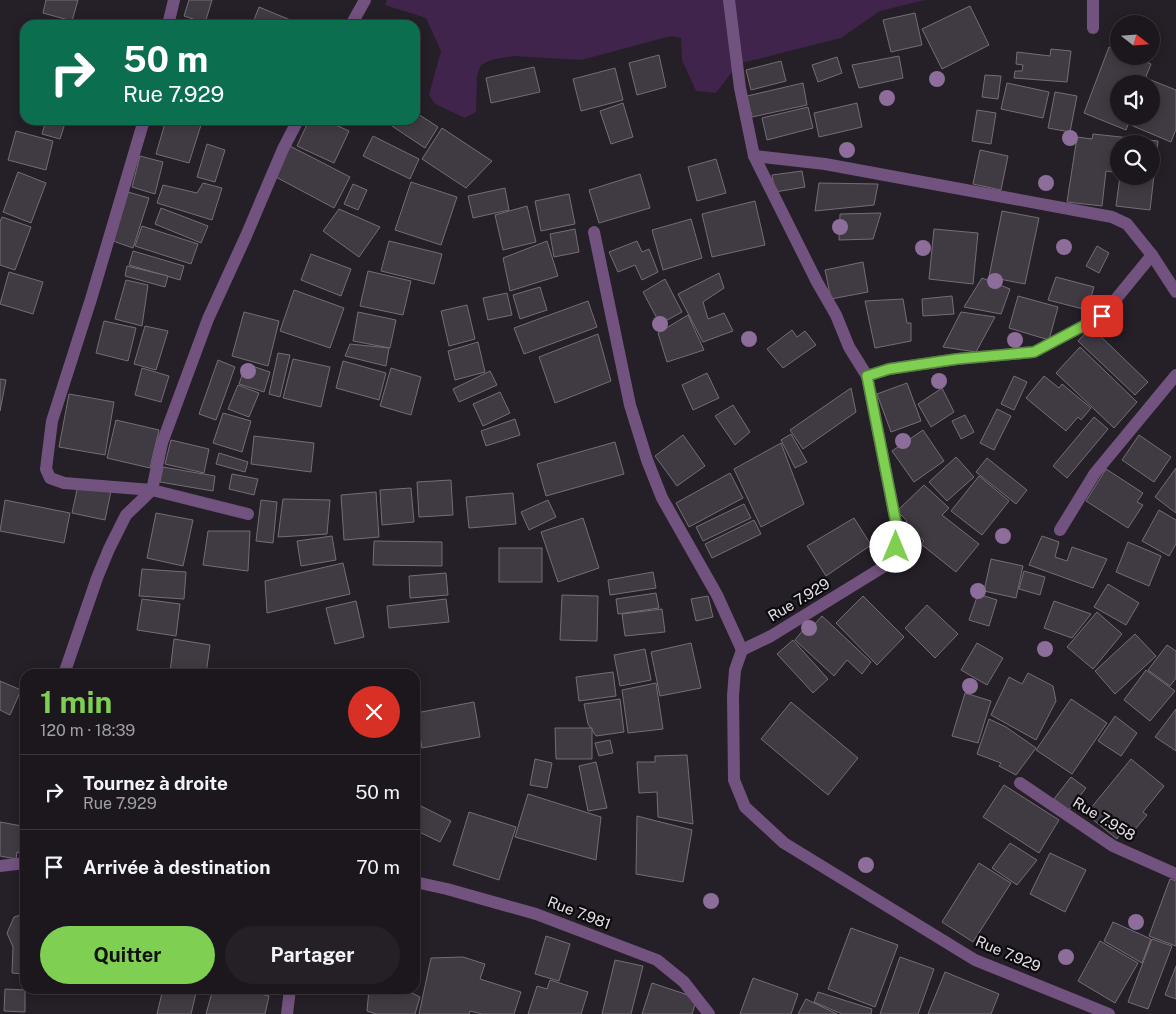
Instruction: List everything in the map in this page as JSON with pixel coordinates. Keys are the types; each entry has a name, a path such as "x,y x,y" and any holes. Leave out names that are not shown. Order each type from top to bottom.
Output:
{"street":[{"path":"169,20 174,0"},
{"path":"354,20 365,0"},
{"name":"Rue 7.929","path":"729,0 740,88 754,156 808,265 836,315 849,346 867,376 898,533 896,547 888,564 771,636 742,650 736,670 734,696 734,780 744,807 784,843 975,960 1109,1014"},
{"path":"1093,0 1093,28"},
{"path":"143,125 92,299 52,421 46,469 50,478 64,482 152,490 248,514"},
{"path":"66,669 109,549 126,515 152,490 162,443 208,319 295,125"},
{"path":"754,156 825,164 1112,217 1127,224 1152,255 1176,292"},
{"path":"594,232 630,405 647,460 662,498 717,595 742,650"},
{"path":"867,376 889,369 957,359 1034,352 1102,316 1152,255"},
{"path":"1060,530 1095,473 1176,375"},
{"name":"Rue 7.958","path":"1020,783 1113,846 1176,874"},
{"path":"0,866 20,864"},
{"name":"Rue 7.981","path":"420,883 536,914 657,960 684,982 709,1014"},
{"path":"288,1014 290,994"}],"shaded area":[{"path":"387,0 925,0 880,11 841,38 738,64 716,93 696,91 682,60 681,38 671,36 581,60 513,56 491,60 481,65 477,76 476,112 465,118 435,104 429,95 441,51 426,18 385,5"}],"building":[{"path":"46,0 78,0 72,20 43,13"},
{"path":"189,0 212,0 206,20 196,20 184,16"},
{"path":"970,6 989,45 942,69 922,29"},
{"path":"259,7 290,20 254,20"},
{"path":"915,13 922,45 891,52 883,20"},
{"path":"1109,47 1110,65 1151,65 1147,75 1110,75 1110,124 1084,113"},
{"path":"1051,49 1071,51 1067,82 1014,78 1015,71 1022,71 1023,65 1016,64 1017,52 1050,56"},
{"path":"659,55 666,87 637,95 629,63"},
{"path":"899,56 903,78 859,88 852,65"},
{"path":"837,57 842,73 818,82 812,65"},
{"path":"781,61 786,81 751,90 746,70"},
{"path":"534,67 540,92 491,103 486,78"},
{"path":"615,68 623,100 581,111 573,79"},
{"path":"985,75 1001,76 998,99 982,97"},
{"path":"803,83 807,105 752,117 747,96"},
{"path":"1007,83 1049,92 1043,118 1001,109"},
{"path":"1160,84 1176,90 1176,129 1171,142 1160,137 1160,135 1154,135 1133,126 1160,125"},
{"path":"1055,92 1077,96 1070,132 1048,128"},
{"path":"623,103 633,137 611,144 600,111"},
{"path":"857,103 862,127 819,137 814,113"},
{"path":"808,107 813,128 767,140 762,118"},
{"path":"977,110 996,113 991,144 972,141"},
{"path":"420,115 438,127 425,148 390,125 420,125"},
{"path":"45,125 64,125 60,139 42,134"},
{"path":"165,125 201,125 189,163 156,154"},
{"path":"307,125 336,125 349,131 334,163 297,146"},
{"path":"1114,125 1128,125 1126,130"},
{"path":"442,128 492,161 466,188 422,159"},
{"path":"16,131 53,141 46,170 8,160"},
{"path":"1093,134 1110,136 1110,172 1106,171 1102,206 1067,202 1077,137 1092,139"},
{"path":"373,136 419,159 410,179 363,156"},
{"path":"207,144 225,150 215,182 197,177"},
{"path":"290,146 350,177 334,208 274,176"},
{"path":"980,150 1008,156 1001,190 973,184"},
{"path":"140,156 163,162 155,194 132,187"},
{"path":"716,159 726,193 697,201 688,167"},
{"path":"802,171 805,187 775,192 772,175"},
{"path":"18,172 46,183 31,223 3,212"},
{"path":"640,174 650,208 599,223 589,190"},
{"path":"411,182 457,197 441,245 395,230"},
{"path":"203,183 222,188 212,220 157,203 163,185 197,193"},
{"path":"819,183 878,184 874,205 815,211"},
{"path":"353,184 367,190 358,210 344,204"},
{"path":"1119,185 1153,185 1150,210 1116,206"},
{"path":"505,188 509,210 473,218 468,196"},
{"path":"128,192 149,198 133,248 113,241"},
{"path":"569,194 575,224 541,231 535,201"},
{"path":"755,201 765,245 712,257 702,214"},
{"path":"527,206 536,242 503,250 495,215"},
{"path":"161,208 208,226 201,243 155,224"},
{"path":"339,209 380,227 359,257 323,231"},
{"path":"1002,211 1039,218 1025,284 989,277"},
{"path":"881,213 873,239 839,240 840,214"},
{"path":"2,217 31,227 15,270 0,265 0,222"},
{"path":"691,219 702,258 663,270 652,230"},
{"path":"142,226 198,244 191,264 135,246"},
{"path":"575,229 579,252 554,257 550,234"},
{"path":"934,229 978,233 973,284 929,279"},
{"path":"389,241 442,254 434,284 381,271"},
{"path":"547,241 558,276 510,291 503,258"},
{"path":"637,241 642,252 649,249 658,272 642,280 635,265 618,272 609,252"},
{"path":"1097,246 1109,253 1099,273 1086,266"},
{"path":"133,251 184,266 180,280 129,265"},
{"path":"311,254 351,269 341,296 301,280"},
{"path":"863,262 868,292 831,299 825,270"},
{"path":"127,266 168,276 165,287 125,276"},
{"path":"368,271 411,281 403,315 360,306"},
{"path":"9,272 43,282 33,314 0,304"},
{"path":"719,273 724,288 703,302 708,319 724,313 733,331 703,342 678,294"},
{"path":"1056,277 1094,287 1087,310 1048,300"},
{"path":"982,278 1010,289 1001,314 964,307"},
{"path":"665,279 682,312 660,324 643,292"},
{"path":"126,280 148,285 142,326 115,319"},
{"path":"540,287 547,310 520,319 513,295"},
{"path":"294,290 344,308 330,348 280,331"},
{"path":"507,293 512,315 488,320 483,298"},
{"path":"952,296 954,314 923,316 922,299"},
{"path":"1018,296 1058,307 1049,340 1009,328"},
{"path":"903,299 907,323 911,323 911,341 875,348 865,301"},
{"path":"588,301 597,327 524,354 514,328"},
{"path":"467,305 475,339 449,346 441,311"},
{"path":"244,312 279,321 268,366 232,356"},
{"path":"358,312 396,320 390,348 353,341"},
{"path":"961,312 995,317 976,352 943,347"},
{"path":"688,315 704,350 667,362 658,333"},
{"path":"104,321 136,328 128,361 96,353"},
{"path":"145,326 168,331 156,370 134,364"},
{"path":"1091,327 1148,382 1135,395 1078,341"},
{"path":"792,330 797,337 805,331 816,345 783,368 767,349"},
{"path":"598,334 611,381 555,403 539,357"},
{"path":"478,342 485,372 455,380 448,351"},
{"path":"350,344 389,348 386,366 345,356"},
{"path":"1080,347 1137,402 1114,428 1056,373"},
{"path":"278,353 290,355 280,397 269,394"},
{"path":"293,359 330,367 321,407 283,398"},
{"path":"218,360 235,367 216,420 199,414"},
{"path":"343,361 386,373 379,400 336,388"},
{"path":"246,364 270,372 264,392 239,384"},
{"path":"142,368 169,376 161,402 135,395"},
{"path":"391,368 421,377 411,415 380,406"},
{"path":"490,371 497,385 459,402 453,389"},
{"path":"707,373 719,398 693,410 682,385"},
{"path":"1014,376 1027,382 1014,410 1001,404"},
{"path":"1044,376 1059,388 1062,384 1091,408 1081,420 1078,417 1066,431 1026,398"},
{"path":"0,379 6,380 0,411"},
{"path":"907,383 921,421 891,432 877,394"},
{"path":"238,385 259,393 249,417 228,409"},
{"path":"851,388 856,412 803,449 790,430"},
{"path":"942,388 954,412 931,427 918,404"},
{"path":"500,392 510,413 483,426 473,404"},
{"path":"69,394 114,402 105,455 59,447"},
{"path":"733,405 750,432 735,445 715,416"},
{"path":"997,409 1011,416 994,450 980,443"},
{"path":"223,413 251,421 242,452 213,443"},
{"path":"965,415 974,432 961,439 952,421"},
{"path":"1094,417 1108,429 1067,478 1053,466"},
{"path":"515,419 520,435 486,446 481,431"},
{"path":"116,420 159,430 150,468 107,458"},
{"path":"923,430 944,461 914,482 892,451"},
{"path":"791,434 807,462 795,468 781,440"},
{"path":"683,435 705,466 677,486 655,456"},
{"path":"1139,435 1171,457 1154,482 1122,460"},
{"path":"254,436 314,443 311,472 251,464"},
{"path":"171,440 209,449 204,473 165,464"},
{"path":"615,442 624,474 546,496 537,464"},
{"path":"781,443 804,504 761,527 734,469"},
{"path":"219,453 248,462 245,472 216,464"},
{"path":"956,457 974,477 947,501 929,482"},
{"path":"987,458 1027,490 1016,504 976,472"},
{"path":"163,467 215,476 213,491 160,482"},
{"path":"1176,468 1176,513 1155,497"},
{"path":"1106,469 1143,493 1137,502 1143,505 1128,528 1086,501"},
{"path":"730,473 743,498 689,527 676,503"},
{"path":"232,474 258,479 254,495 229,489"},
{"path":"979,476 1009,501 982,535 951,511"},
{"path":"451,480 453,515 419,517 417,482"},
{"path":"78,485 111,491 105,520 72,513"},
{"path":"924,485 949,508 942,515 979,544 956,572 921,544 924,541 904,525 907,521 897,511"},
{"path":"411,488 414,522 382,525 380,490"},
{"path":"376,492 379,537 344,540 341,495"},
{"path":"513,493 516,524 469,528 466,497"},
{"path":"283,499 330,500 327,534 278,537"},
{"path":"5,500 70,513 64,543 0,531"},
{"path":"261,500 277,502 273,543 256,541"},
{"path":"548,500 556,517 529,530 521,512"},
{"path":"744,504 751,518 703,541 696,527"},
{"path":"1159,510 1176,520 1176,544 1169,556 1142,541"},
{"path":"156,513 193,520 183,566 147,558"},
{"path":"583,518 599,568 558,582 541,532"},
{"path":"854,518 871,545 826,576 807,546"},
{"path":"754,520 761,534 712,558 705,544"},
{"path":"208,531 250,531 248,571 203,565"},
{"path":"332,536 336,560 301,566 297,541"},
{"path":"1042,536 1059,542 1055,557 1067,561 1072,547 1107,559 1093,588 1029,565"},
{"path":"374,541 442,542 442,566 373,565"},
{"path":"1128,542 1161,556 1149,586 1116,572"},
{"path":"499,548 542,548 542,582 499,582"},
{"path":"991,559 1023,566 1016,598 984,591"},
{"path":"343,563 350,594 267,613 265,581"},
{"path":"142,569 186,572 184,599 139,596"},
{"path":"1024,571 1045,577 1040,595 1019,589"},
{"path":"653,572 656,588 610,595 608,580"},
{"path":"446,573 448,595 410,598 409,576"},
{"path":"1108,584 1139,603 1126,625 1094,607"},
{"path":"656,593 659,608 618,614 616,599"},
{"path":"978,594 997,600 989,626 969,620"},
{"path":"562,595 598,596 597,641 560,640"},
{"path":"708,596 713,617 696,621 691,599"},
{"path":"863,596 904,637 877,665 836,623"},
{"path":"142,599 180,604 176,636 137,630"},
{"path":"446,599 449,622 389,628 387,606"},
{"path":"356,601 364,637 335,644 326,608"},
{"path":"1054,601 1091,614 1072,638 1044,628"},
{"path":"927,605 958,634 935,658 905,628"},
{"path":"662,609 665,632 625,636 622,614"},
{"path":"1097,612 1122,634 1093,669 1067,647"},
{"path":"822,616 871,662 862,674 847,660 834,676 795,640 808,624 812,627"},
{"path":"1135,634 1156,656 1115,694 1095,671"},
{"path":"174,639 210,645 207,669 170,669"},
{"path":"793,640 828,679 813,693 777,654"},
{"path":"691,643 701,688 660,696 651,652"},
{"path":"977,643 1003,658 987,685 961,670"},
{"path":"1167,645 1176,651 1176,678 1170,686 1148,670"},
{"path":"645,649 651,680 620,686 614,655"},
{"path":"1146,670 1175,691 1150,721 1124,700"},
{"path":"613,672 616,696 579,701 576,677"},
{"path":"1028,673 1053,686 1056,701 1036,740 991,715 1009,677 1022,684"},
{"path":"0,681 20,690 20,692 10,715 0,710"},
{"path":"656,683 663,729 628,733 622,690"},
{"path":"965,693 991,701 978,743 952,736"},
{"path":"620,699 624,732 596,736 588,724 584,704"},
{"path":"1071,699 1107,723 1072,774 1036,750"},
{"path":"474,702 480,737 422,748 420,712"},
{"path":"791,702 858,758 828,795 761,739"},
{"path":"1176,709 1176,751 1155,737"},
{"path":"1115,716 1137,733 1121,756 1098,741"},
{"path":"989,719 1006,727 1036,748 1016,775 999,766 1001,763 977,754"},
{"path":"555,728 592,728 592,759 556,759"},
{"path":"610,740 613,753 599,756 595,743"},
{"path":"687,755 693,824 658,817 657,792 639,793 637,762 655,762 655,756"},
{"path":"535,759 552,763 547,788 530,785"},
{"path":"1131,759 1164,786 1143,812 1147,815 1131,834 1124,828 1117,839 1086,814"},
{"path":"596,762 607,808 588,811 579,766"},
{"path":"1071,777 1086,788 1069,810 1054,799"},
{"path":"1004,785 1059,820 1039,853 983,817"},
{"path":"528,794 601,817 596,860 515,837"},
{"path":"420,806 451,821 440,842 420,832"},
{"path":"469,812 516,827 499,880 453,865"},
{"path":"637,816 692,830 683,882 636,874"},
{"path":"0,822 20,826 20,852 17,852 16,859 0,856"},
{"path":"1010,843 1037,860 1017,885 992,868"},
{"path":"1050,853 1086,870 1065,912 1030,894"},
{"path":"979,863 1011,883 973,942 942,922"},
{"path":"1170,879 1176,881 1176,946 1149,936"},
{"path":"20,915 20,974 12,973 13,947 7,933 14,917"},
{"path":"1113,922 1151,939 1142,963 1104,941"},
{"path":"851,928 898,945 875,1007 828,989"},
{"path":"546,936 570,944 559,981 535,974"},
{"path":"1152,939 1172,946 1148,1009 1128,1002"},
{"path":"1100,941 1138,963 1115,1003 1078,981"},
{"path":"463,957 485,964 480,979 521,992 514,1014 482,1014 470,1011 469,1014 419,1014 431,958"},
{"path":"900,957 934,969 918,1014 880,1014"},
{"path":"615,960 643,966 631,1014 602,1014"},
{"path":"1176,966 1176,999 1165,995"},
{"path":"945,972 999,994 991,1014 928,1014"},
{"path":"753,978 798,994 791,1014 740,1014"},
{"path":"550,980 588,992 581,1014 528,1014 537,986 547,989"},
{"path":"652,983 697,998 692,1014 642,1014"},
{"path":"5,989 20,990 20,994 25,994 25,1012 4,1011"},
{"path":"818,992 872,1009 871,1014 842,1014 814,1002"},
{"path":"162,994 196,994 191,1014 157,1014"},
{"path":"212,994 261,994 269,996 265,1014 206,1014"},
{"path":"369,994 414,994 420,997 415,1014 376,1014 367,1011"},
{"path":"806,999 837,1014 798,1014"}],"route":[{"path":"896,547 898,533 867,376 889,369 957,359 1034,352 1102,316"}]}
